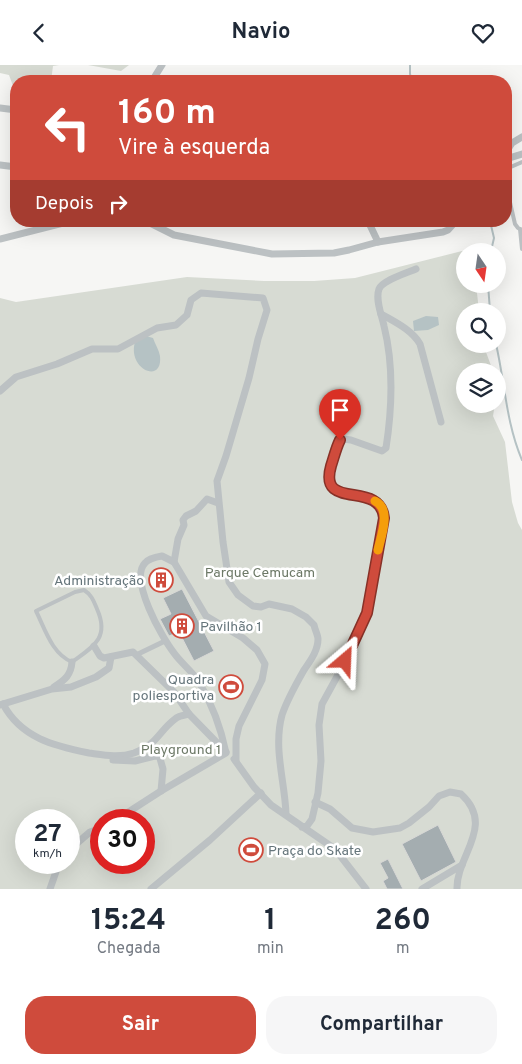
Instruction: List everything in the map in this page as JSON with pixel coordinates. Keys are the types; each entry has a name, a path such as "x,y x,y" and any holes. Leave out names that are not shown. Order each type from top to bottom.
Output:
{"street":[{"path":"0,239 47,227"},
{"path":"158,227 174,235 272,254 350,251 378,242 443,232 451,227"},
{"path":"371,227 378,242"},
{"path":"302,827 307,826 312,819 320,782 319,725 322,704 349,654 367,613 384,525 383,509 379,503 334,490 329,481 329,474 340,440 351,440 382,451 386,449 391,373 385,328 378,296 379,290 381,285 416,269"},
{"path":"0,391 16,377 57,364 92,349 118,349 157,328 176,325 187,315 191,300 202,293 263,298 266,310 249,378 217,481 218,503 230,582 238,595 253,606 269,605 292,609 306,617 314,625 318,637 316,651 302,673 283,714 280,729 279,743 282,783 286,797 286,814"},
{"path":"381,314 417,338 441,423"},
{"path":"174,562 178,539 184,525 183,520 186,516 196,511 207,499 218,503"},
{"path":"226,753 221,731 198,680 174,654 165,641 147,605 141,583 140,569 146,561 162,556 174,562 206,617 243,638 257,650 265,664 262,680 239,726 236,739 236,760"},
{"path":"136,655 165,641"},
{"path":"94,646 100,656 107,658 130,652 136,655 174,692 189,714 226,753 236,760 254,787 271,805 339,853 366,889"},
{"path":"111,657 109,668 96,677 71,687 52,689 1,704 33,740 59,751 107,760 135,761 159,755 163,769 161,791"},
{"path":"52,689 65,681 71,671 72,662"},
{"path":"19,726 34,736 58,747 108,756 119,756 134,753 153,743 175,718 189,714"},
{"path":"133,809 226,753"},
{"path":"316,802 330,809 352,828 373,832 400,828 429,807 439,796 450,792 461,794 470,806 476,822 475,830 456,881 456,889"},
{"path":"151,889 214,837 260,793"},
{"path":"80,841 90,832"},
{"path":"422,889 463,865"},
{"path":"50,889 55,874"}],"lane":[{"path":"512,211 515,224 521,229 522,249"},
{"path":"84,591 90,594 100,615 102,625 100,638 94,646 72,662 63,659 56,650 36,611 75,592 84,591"}],"green space":[{"path":"0,65 59,65 53,66 52,75 10,75 10,78 9,75 0,73"},
{"path":"88,65 129,65 121,71"},
{"name":"Parque Cemucam","path":"456,253 456,293 477,293 478,303 456,303 456,353 486,353 490,363 456,363 456,413 494,413 493,416 505,442 512,502 522,530 522,889 0,889 0,298 16,302 187,277 264,281 314,281 355,278"}],"shaded area":[{"path":"426,316 438,317 439,325 428,330 414,331 413,321"},
{"path":"146,336 153,338 159,351 159,365 156,370 146,370 136,360 134,352 135,342"}],"building":[{"name":"Administração","path":"166,570 172,583 155,590 150,577"},
{"name":"Pavilhão 1","path":"182,589 214,651 194,661 179,632 169,636 160,619 171,614 163,598"},
{"path":"438,825 456,862 421,881 402,844"},
{"path":"388,859 403,889 387,889 383,881 388,878 380,863"}],"waterway":[{"path":"410,65 410,75"},
{"path":"491,227 494,238 493,243"},
{"path":"489,293 489,303"},
{"path":"498,353 512,432 522,460"}],"slow traffic":[{"path":"375,501 383,509 384,518 378,550"}],"place":[{"name":"Administração","path":"161,580"},
{"name":"Pavilhão 1","path":"182,626"},
{"name":"Quadra poliesportiva","path":"231,687"},
{"name":"Praça do Skate","path":"251,850"}],"route":[{"path":"340,440 329,474 330,485 334,490 379,503 383,509 384,518 367,613 345,661"}],"park label":[{"name":"Playground 1","path":"181,749"}]}
